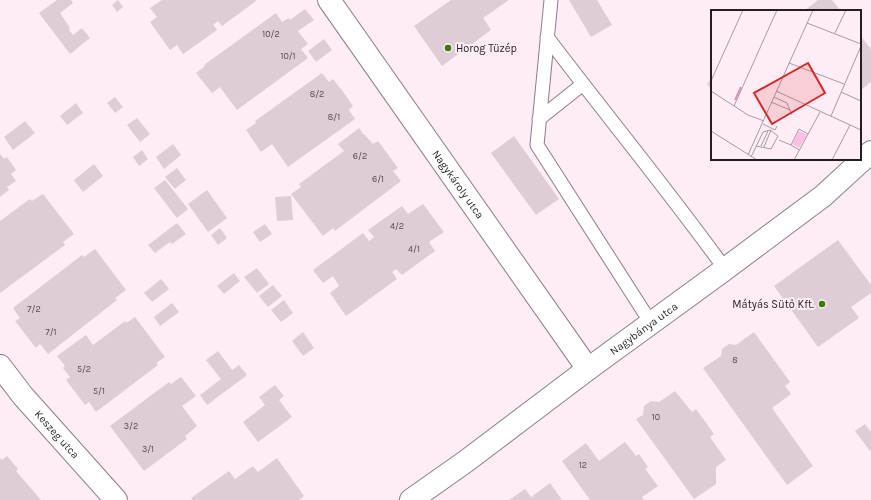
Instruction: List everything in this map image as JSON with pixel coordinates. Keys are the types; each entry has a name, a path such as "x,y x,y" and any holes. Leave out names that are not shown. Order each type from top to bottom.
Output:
{"street":[{"name":"Nagykároly utca","path":"329,0 588,369"},
{"name":"Nagybánya utca","path":"411,500 823,196 871,152"},
{"name":"Keszeg utca","path":"0,366 23,396 116,500"}],"lane":[{"path":"551,0 537,145 651,323"},
{"path":"547,37 725,269"},
{"path":"539,119 583,84"}],"building":[{"path":"57,0 71,0 73,3 60,13 73,35 82,28 90,38 70,54 39,13"},
{"path":"118,0 123,7 117,12 112,5"},
{"path":"162,0 256,1 222,26 218,21 213,25 217,30 183,54 177,45 170,50 150,22 157,17 150,8"},
{"name":"Horog Tüzép","path":"451,0 509,0 483,18 491,30 442,66 414,26"},
{"path":"569,0 597,0 612,25 591,37"},
{"path":"818,0 832,0 840,10 805,10"},
{"path":"305,9 314,20 298,31 308,44 301,49 308,58 237,110 220,87 212,93 196,73 205,66 204,65 276,13 282,22 289,18 290,20"},
{"path":"861,36 871,49 871,82 861,90"},
{"path":"324,39 332,50 316,62 308,51"},
{"path":"322,73 329,82 333,79 344,93 353,106 349,110 355,119 288,167 272,144 261,152 246,130 256,123 255,121"},
{"path":"711,80 711,89 707,84"},
{"path":"115,97 123,107 115,113 107,103"},
{"path":"76,103 83,113 67,125 60,116"},
{"path":"137,118 150,134 140,142 127,125"},
{"path":"25,121 35,133 13,150 4,137"},
{"path":"359,128 373,144 378,141 398,168 393,171 401,181 335,231 333,228 323,236 291,194 301,187 299,184 344,151 338,144"},
{"path":"514,136 559,199 536,215 491,153"},
{"path":"173,144 181,155 164,169 156,157"},
{"path":"142,150 148,159 139,166 133,157"},
{"path":"0,154 4,159 7,157 16,170 11,174 16,181 7,187 9,190 0,197"},
{"path":"94,164 103,176 83,192 74,180"},
{"path":"177,168 186,180 175,189 165,177"},
{"path":"165,180 188,209 177,218 154,188"},
{"path":"207,190 227,218 208,232 188,204"},
{"path":"43,194 74,234 63,242 65,245 0,293 0,221 30,199 32,201"},
{"path":"291,196 293,220 277,221 275,197"},
{"path":"423,204 444,232 429,242 435,251 402,275 396,269 392,272 397,279 346,316 330,293 339,286 333,276 323,283 313,270 363,233 369,241 374,237 368,230 402,206 408,214"},
{"path":"177,223 186,234 172,244 170,242 155,253 148,245"},
{"path":"265,224 272,234 260,242 253,232"},
{"path":"220,228 227,238 218,245 211,235"},
{"name":"Mátyás Sütő Kft.","path":"838,240 871,285 871,293 851,307 859,318 818,347 774,286"},
{"path":"95,249 126,290 115,298 117,300 48,354 40,344 36,348 15,321 20,318 13,308 82,255 84,257"},
{"path":"257,268 269,284 257,293 244,277"},
{"path":"234,273 240,281 224,294 217,286"},
{"path":"161,279 169,289 152,302 144,293"},
{"path":"273,285 282,296 268,307 259,296"},
{"path":"284,300 293,313 281,322 271,310"},
{"path":"172,303 179,312 160,326 154,317"},
{"path":"135,317 165,357 156,363 158,365 96,412 89,402 85,405 66,380 70,377 63,368 65,366 57,356 86,335 93,345 125,321 126,323"},
{"path":"303,332 314,348 303,356 292,341"},
{"path":"754,332 790,382 785,386 791,394 772,408 813,466 787,485 703,368 721,356 722,349 729,344 736,345"},
{"path":"218,351 232,370 239,365 247,375 207,405 200,395 221,379 206,360"},
{"path":"181,377 196,396 182,406 197,426 185,436 187,439 144,471 110,426 169,382 171,384"},
{"path":"275,385 284,396 279,400 292,417 258,442 243,422 265,405 259,397"},
{"path":"675,391 692,412 696,409 714,434 710,437 726,460 716,467 716,484 694,499 636,419 643,415 644,406 651,401 659,402"},
{"path":"865,424 871,432 870,451 855,431"},
{"path":"625,442 636,456 639,454 648,467 645,469 658,486 642,497 644,500 590,500 562,461 586,443 599,461"},
{"path":"7,456 18,469 16,471 41,500 0,500 0,458 2,460"},
{"path":"277,458 304,496 299,500 193,500 191,498 229,471 235,479 253,466 258,472"},
{"path":"550,483 562,500 509,500 525,489 531,497"}],"place":[{"name":"Horog Tüzép","path":"448,48"},
{"name":"Mátyás Sütő Kft.","path":"822,304"}]}
